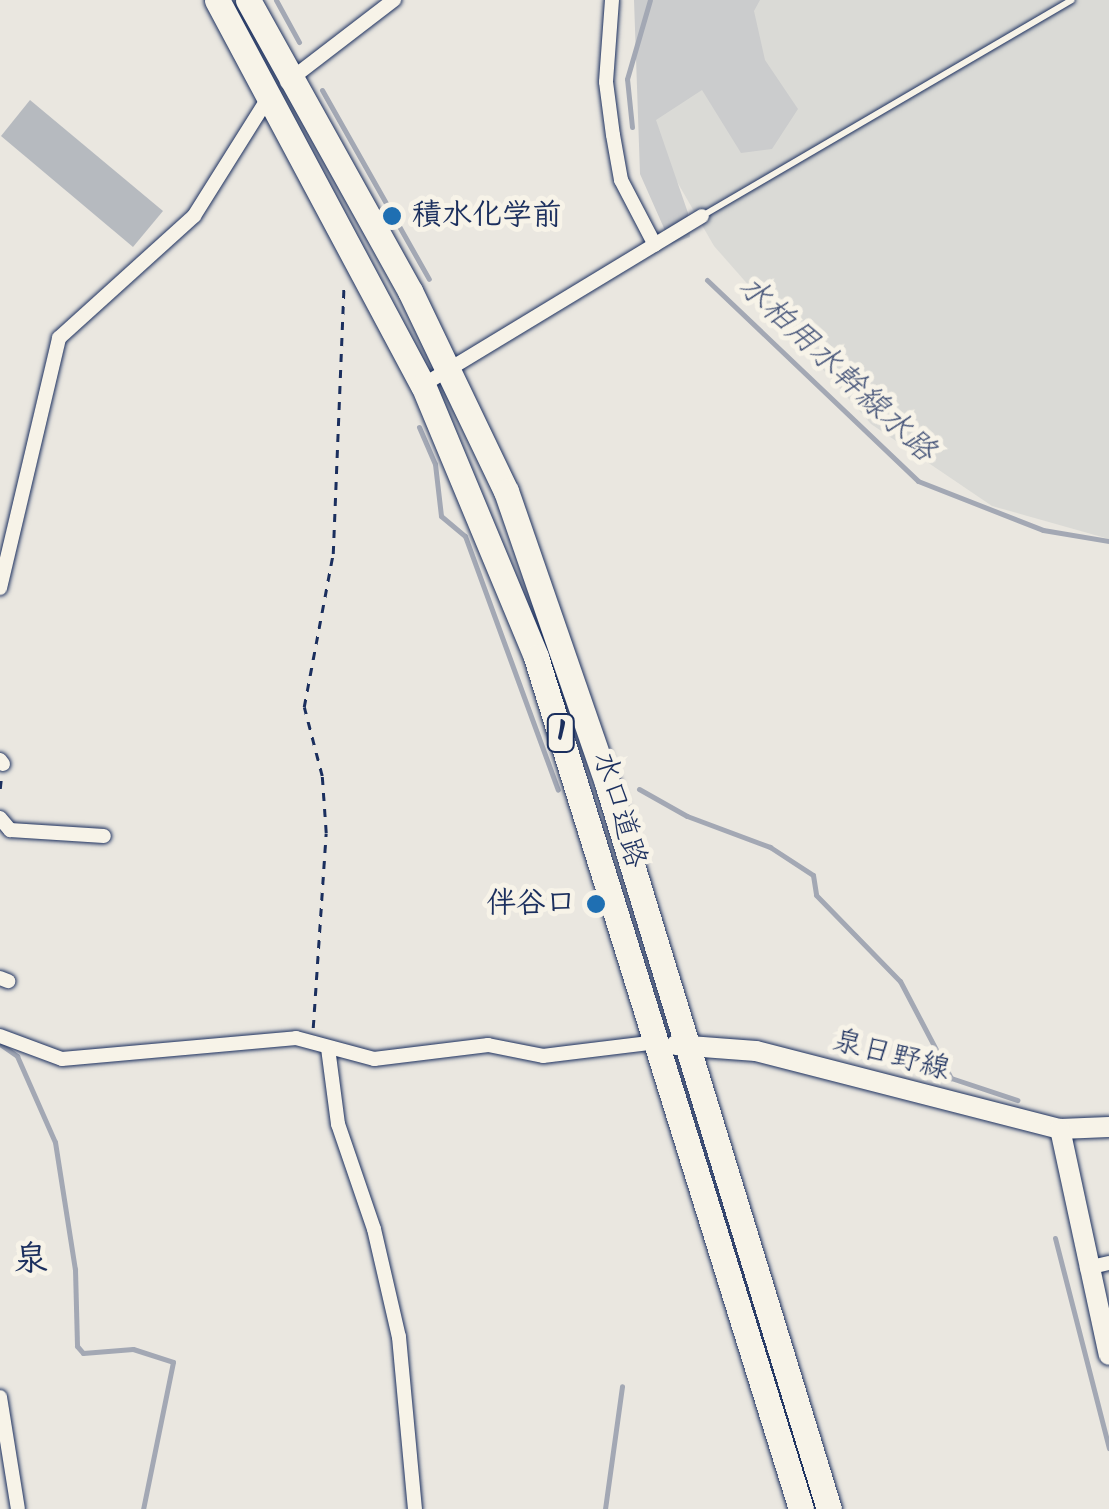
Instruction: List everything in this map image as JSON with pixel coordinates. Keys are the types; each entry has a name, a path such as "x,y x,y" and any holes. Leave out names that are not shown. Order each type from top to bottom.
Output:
{"highway":[{"name":"水口道路","path":"217,0 364,268 423,385 536,657 800,1509"},
{"name":"水口道路","path":"248,0 450,369 506,491 690,1047 828,1509"}],"main road":[{"name":"泉日野線","path":"656,1042 756,1051 1060,1130 1109,1126"},
{"path":"1060,1130 1109,1355"}],"street":[{"path":"0,588 60,338 194,216 269,96 394,0"},
{"path":"612,0 606,82 621,180 655,244"},
{"path":"423,385 702,216"},
{"path":"0,818 10,830 104,836"},
{"path":"0,1036 62,1059 164,1044 296,1038 374,1058 488,1045 543,1056 656,1042"},
{"path":"324,1046 338,1124 374,1228 400,1337 415,1509"},
{"path":"1087,1268 1109,1263"},
{"path":"0,1397 18,1509"}],"lane":[{"path":"702,216 1071,0"}],"path":[{"path":"324,1046 311,989 326,833 322,776 304,706 333,554 344,410 341,292 346,277 364,268"}],"shaded area":[{"path":"634,0 760,0 754,11 765,60 798,109 772,149 741,153 702,90 656,120 688,213 690,237 671,244 640,174"},
{"path":"752,0 1109,0 1109,539 992,506 871,424 714,246 645,126"}],"building":[{"path":"30,100 163,211 133,247 1,136"}],"waterway":[{"path":"276,0 299,42"},
{"name":"水柏用水幹線水路","path":"632,127 627,79 650,0"},
{"path":"322,90 429,279"},
{"name":"水柏用水幹線水路","path":"707,280 918,481 1043,530 1109,541"},
{"path":"419,427 435,464 441,516 465,536 558,790"},
{"path":"639,789 687,816 770,847 813,875 816,895 900,981 951,1078 1017,1100"},
{"path":"0,1044 17,1056 55,1142 75,1269 77,1346 83,1353 133,1349 173,1362 143,1509"},
{"path":"1055,1238 1109,1448"},
{"path":"605,1509 622,1386"}],"place":[{"name":"積水化学前","path":"392,216"},
{"name":"伴谷口","path":"596,904"}],"district":[{"name":"泉","path":"31,1261"}]}
